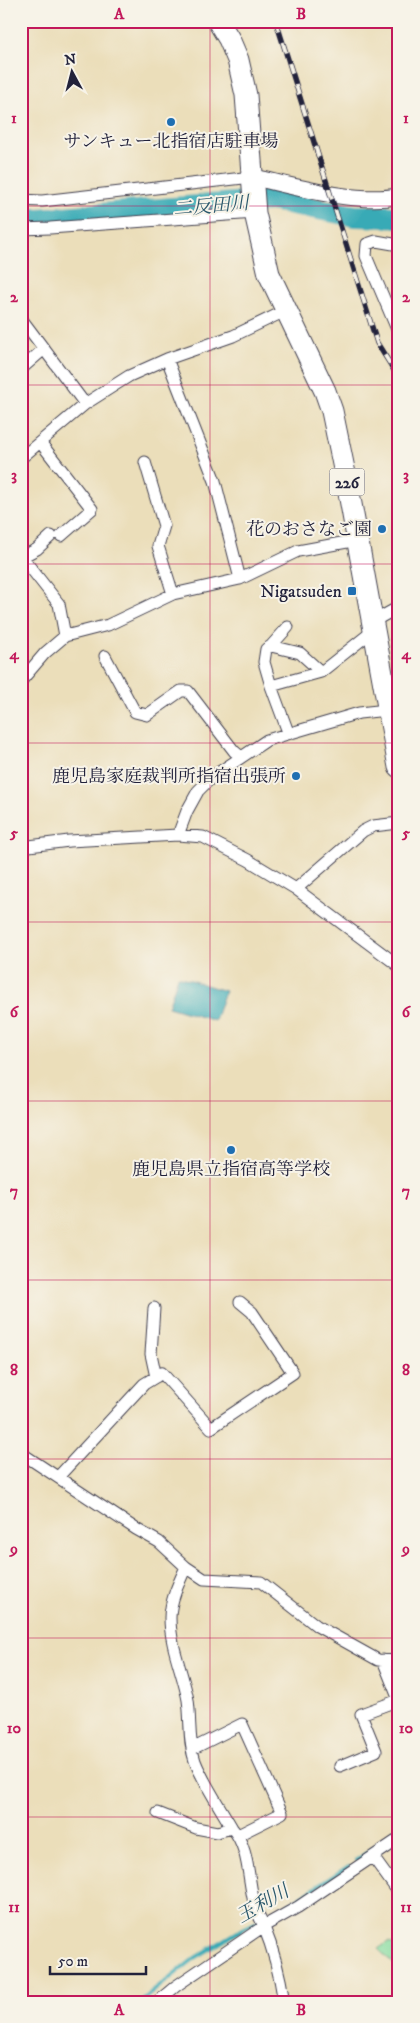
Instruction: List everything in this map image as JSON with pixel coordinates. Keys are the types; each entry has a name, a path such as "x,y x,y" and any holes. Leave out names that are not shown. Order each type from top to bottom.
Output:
{"highway":[{"name":"226","path":"218,21 229,39 238,60 244,86 253,197 269,274 330,404 358,540 373,626 393,707 399,767"}],"street":[{"path":"21,200 253,197 330,194 369,198 399,196"},
{"path":"21,229 50,228 253,197"},
{"path":"399,246 376,241 366,244 366,256 399,334"},
{"path":"21,458 85,404 129,376 167,359 233,336 287,310"},
{"path":"23,321 85,404"},
{"path":"21,369 44,349"},
{"path":"167,359 216,481 240,579"},
{"path":"40,442 92,509 56,536 22,557 59,604 66,636"},
{"path":"145,462 164,526 158,546 173,594"},
{"path":"21,681 45,653 66,636 108,624 173,594 240,579 298,551 358,540"},
{"path":"271,686 321,672 373,626 399,607"},
{"path":"288,627 272,646 266,650 264,662 288,732"},
{"path":"272,646 300,653 321,672"},
{"path":"105,656 135,712 147,715 181,691 188,691 234,751 242,757"},
{"path":"178,835 187,811 198,791 212,777 267,740 288,732 359,713 393,707"},
{"path":"296,888 362,831 373,826 399,822"},
{"path":"21,847 69,841 178,835 203,837 296,888 399,966"},
{"path":"58,1477 144,1384 162,1373 211,1428 293,1373 252,1312 240,1302"},
{"path":"154,1308 151,1354 156,1377"},
{"path":"24,1459 58,1477 136,1529 159,1542 186,1567 204,1579 260,1582 317,1626 378,1660 399,1661"},
{"path":"186,1567 178,1585 170,1616 171,1636 188,1702 192,1750 196,1762 235,1832 248,1864 256,1908 264,1926 280,1977 284,2002"},
{"path":"340,1766 376,1751 361,1714 398,1700 383,1660"},
{"path":"158,1812 196,1828 217,1832 235,1832 282,1813 242,1724 192,1750"},
{"path":"158,2002 176,1986 264,1926 298,1907 399,1839"},
{"path":"373,1857 399,1893"}],"green space":[{"path":"388,1942 399,1945 399,1969 378,1949"}],"water":[{"path":"178,976 225,991 215,1021 168,1007"}],"waterway":[{"name":"二反田川","path":"21,218 39,219 271,200 355,216 399,217"},
{"name":"玉利川","path":"357,1860 399,1830"},
{"name":"玉利川","path":"140,2002 195,1958 241,1930 289,1905 349,1866"}],"railway":[{"path":"276,21 377,343 399,378"}],"place":[{"name":"サンキュー北指宿店駐車場","path":"171,122"},
{"name":"花のおさなご園","path":"382,529"},
{"name":"Nigatsuden","path":"352,591"},
{"name":"鹿児島家庭裁判所指宿出張所","path":"296,776"},
{"name":"鹿児島県立指宿高等学校","path":"231,1150"}]}
